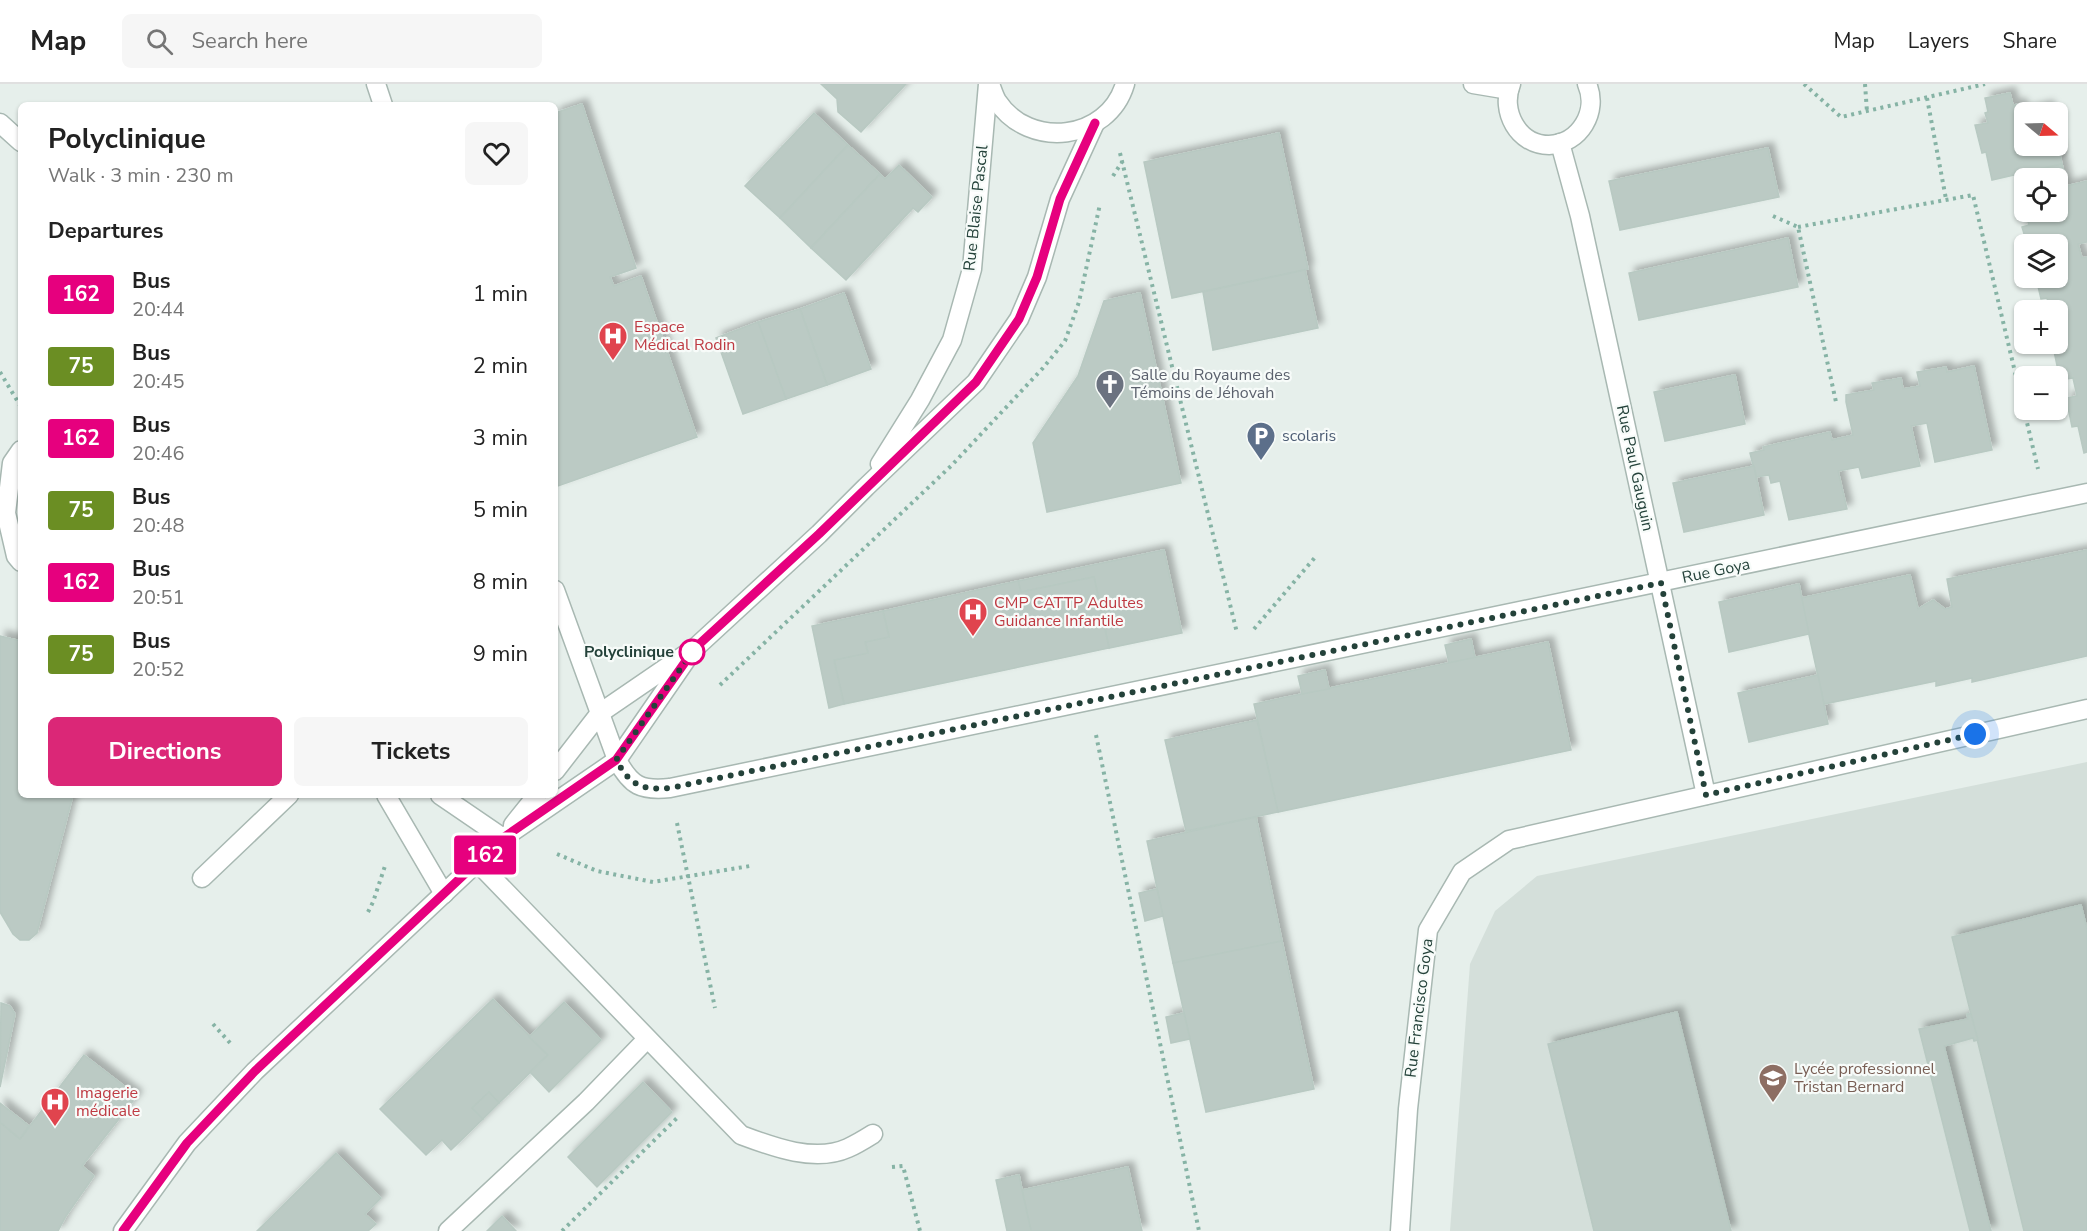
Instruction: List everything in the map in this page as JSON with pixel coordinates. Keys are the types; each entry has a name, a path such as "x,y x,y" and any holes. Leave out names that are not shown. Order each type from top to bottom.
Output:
{"street":[{"path":"376,84 382,102"},
{"path":"989,84 996,100 1011,118 1030,129 1052,134 1074,132 1095,123 1111,109 1123,92 1125,84"},
{"name":"Rue Blaise Pascal","path":"866,487 920,400 952,340 972,268 989,84"},
{"path":"1473,84 1510,87 1507,102 1514,127 1535,142 1548,145 1573,137 1583,128 1590,115 1591,85"},
{"path":"0,123 18,139"},
{"name":"Rue Blaise Pascal","path":"558,767 600,712 695,648 819,534 976,382 1019,319 1037,277 1060,199 1095,123"},
{"name":"Rue Paul Gauguin","path":"1560,143 1580,216 1706,795"},
{"path":"18,454 12,463 6,513 18,558"},
{"name":"Rue Goya","path":"558,598 616,760 624,774 637,786 653,790 2087,493"},
{"name":"Rue Blaise Pascal","path":"123,1231 187,1143 255,1071 503,838 616,760 695,648"},
{"name":"Rue Francisco Goya","path":"1400,1231 1408,1109 1428,930 1462,872 1509,840 2087,709"},
{"path":"202,878 286,798"},
{"path":"388,798 444,894"},
{"path":"444,798 503,838"},
{"name":"Rue Blaise Pascal","path":"503,838 535,798"},
{"path":"477,862 741,1136 776,1148 812,1155 846,1149 873,1134"},
{"path":"448,1231 586,1102 647,1039"}],"path":[{"path":"1804,84 1840,117 1985,84"},
{"path":"1865,84 1867,112"},
{"path":"1927,98 1946,199"},
{"path":"1111,109 1246,669"},
{"path":"1773,216 1798,227 1973,195 2046,501"},
{"path":"1798,227 1836,402"},
{"path":"0,372 18,401"},
{"path":"1240,645 1317,555"},
{"path":"1089,701 1199,1231"},
{"path":"670,788 716,1008"},
{"path":"557,854 597,871 653,882 750,866"},
{"path":"213,1024 228,1041"},
{"path":"562,1231 700,1094"},
{"path":"846,1149 877,1169 903,1166 920,1231"}],"shaded area":[{"name":"Lycée professionnel Tristan Bernard","path":"2087,762 2087,1231 1450,1231 1470,964 1495,911 1537,876"}],"building":[{"path":"821,84 906,84 861,132 838,112 837,99"},
{"path":"2010,93 2014,105 2014,156 2060,156 2062,164 2044,168 2014,168 2014,175 1992,180 1986,152 1982,153 1975,125 1988,123 1985,98"},
{"name":"Espace Médical Rodin","path":"582,104 636,268 610,277 614,286 641,276 697,437 558,486 558,112"},
{"path":"814,113 848,145 780,218 745,186"},
{"path":"1279,133 1308,269 1172,298 1144,162"},
{"path":"848,145 880,174 811,248 780,218"},
{"path":"1768,148 1779,197 1620,230 1609,181"},
{"path":"2062,164 2063,168 2044,168"},
{"path":"899,165 932,197 918,212 913,208 846,280 811,248 880,174 885,179"},
{"path":"2087,181 2087,242 2078,244 2082,258 2087,257 2087,452 2084,453 2078,426 2072,427 2068,408 2068,398 2077,396 2073,378 2068,379 2068,366 2057,366 2055,354 2068,354 2068,300 2041,299 2038,288 2068,288 2068,234 2024,234 2022,227 2029,225 2028,222 2068,222 2068,186"},
{"path":"1788,238 1798,287 1639,320 1629,273"},
{"path":"1305,270 1318,328 1213,350 1203,292"},
{"path":"844,293 871,369 827,385 800,309"},
{"name":"Salle du Royaume des Témoins de Jéhovah","path":"1140,293 1181,483 1047,512 1033,443 1078,376 1104,301"},
{"path":"800,309 827,385 786,399 758,322"},
{"path":"758,322 786,399 743,414 716,338"},
{"path":"1974,366 1992,450 1935,462 1927,423 1911,426 1920,466 1862,478 1859,467 1838,471 1847,509 1789,520 1780,481 1771,483 1769,475 1756,477 1750,453 1764,450 1763,447 1830,432 1832,440 1853,435 1846,395 1874,390 1872,383 1901,378 1903,389 1920,386 1917,372 1946,367 1947,372"},
{"path":"1735,375 1745,424 1665,441 1654,392"},
{"path":"1754,466 1764,515 1684,532 1673,483"},
{"path":"1164,550 1182,633 1109,648 1094,577 1021,592 1018,581"},
{"path":"2087,550 2087,656 1972,682 1972,678 1936,686 1936,681 1824,704 1801,598 1910,575 1918,609 1933,600 1945,609 1952,607 1947,579"},
{"path":"1094,577 1109,648 844,704 834,660 868,653 865,642 889,637 883,611 1018,581 1021,592"},
{"path":"1799,584 1809,634 1729,652 1719,602"},
{"path":"883,611 889,637 865,642 868,653 834,660 844,704 829,708 812,626"},
{"path":"0,636 18,640 18,798 72,798 37,933 29,940 20,940 13,934 0,912"},
{"path":"1471,639 1475,658 1449,663 1445,645"},
{"path":"1548,642 1571,750 1278,812 1254,704"},
{"path":"1325,670 1329,689 1302,694 1298,676"},
{"path":"1818,675 1828,724 1749,742 1738,693"},
{"path":"1257,720 1278,812 1186,831 1165,740"},
{"path":"1256,817 1282,941 1173,963 1147,841"},
{"path":"1157,889 1163,916 1145,921 1139,893"},
{"path":"2081,905 2087,929 2087,1231 2024,1231 1952,937"},
{"path":"1282,941 1314,1089 1206,1112 1173,963"},
{"path":"493,999 548,1055 499,1103 489,1092 472,1108 483,1119 451,1150 442,1140 426,1155 380,1109"},
{"path":"564,1002 601,1040 549,1092 530,1072 548,1055 529,1037"},
{"path":"1,1003 10,1006 15,1014 0,1087"},
{"path":"1677,1012 1731,1231 1594,1231 1548,1044"},
{"path":"1184,1013 1190,1039 1171,1043 1166,1017"},
{"path":"1967,1014 1971,1014 1978,1040 1974,1041 1973,1038 1944,1046 1991,1231 1970,1231 1919,1029 1968,1019"},
{"path":"84,1055 137,1096 82,1166 94,1176 58,1231 0,1231 0,1122 20,1139"},
{"path":"643,1082 672,1112 597,1187 568,1157"},
{"path":"489,1092 499,1103 483,1119 472,1108"},
{"path":"0,1103 29,1126 20,1139 0,1122"},
{"path":"336,1153 381,1198 365,1214 376,1224 368,1231 257,1231"},
{"path":"1128,1167 1142,1231 1031,1231 1022,1190"},
{"path":"1019,1175 1031,1231 1007,1231 996,1180"},
{"path":"502,1216 516,1231 487,1231"}],"bus line":[{"name":"162","path":"123,1231 187,1143 255,1071 503,838 616,760 695,648 819,534 976,382 1019,319 1037,277 1060,199 1095,123"}],"place":[{"name":"Espace Médical Rodin","path":"613,362"},
{"name":"Salle du Royaume des Témoins de Jéhovah","path":"1110,410"},
{"name":"scolaris","path":"1261,462"},
{"name":"CMP CATTP Adultes Guidance Infantile","path":"973,638"},
{"name":"Polyclinique","path":"692,652"},
{"name":"Lycée professionnel Tristan Bernard","path":"1773,1104"},
{"name":"Imagerie médicale","path":"55,1128"}],"route":[{"path":"692,652 695,648 616,760 624,774 637,786 653,790 670,788 1661,583 1706,795 1975,734"}]}
